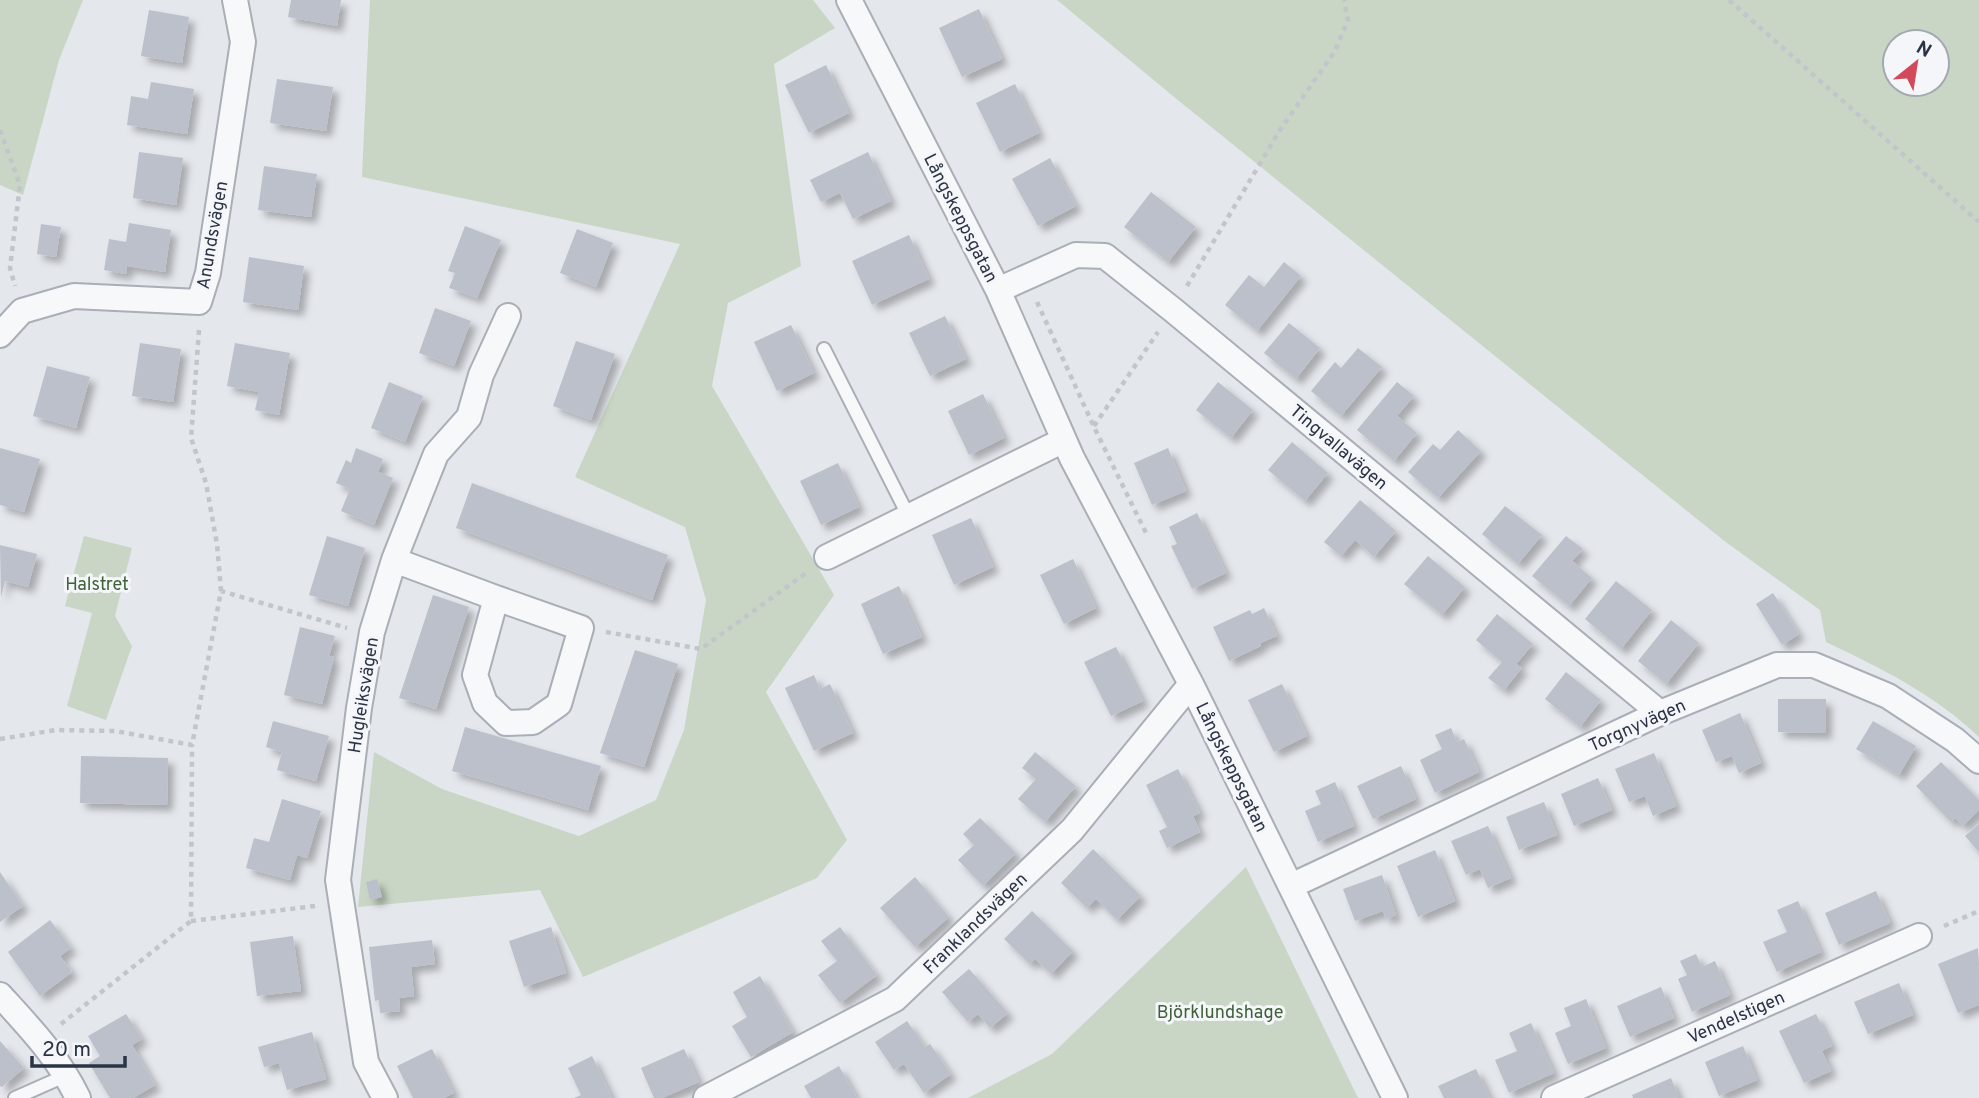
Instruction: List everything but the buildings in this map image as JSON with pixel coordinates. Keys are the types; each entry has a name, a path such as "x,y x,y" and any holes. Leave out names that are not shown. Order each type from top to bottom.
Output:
{"street":[{"name":"Anundsvägen","path":"22,311 74,296 199,302 208,273 243,42 235,0"},
{"name":"Långskeppsgatan","path":"849,0 998,290 1068,449 1191,684 1395,1098"},
{"name":"Tingvallavägen","path":"998,290 1076,255 1105,256 1660,713"},
{"path":"0,335 22,311"},
{"name":"Hugleiksvägen","path":"385,1098 366,1062 338,880 359,708 372,632 394,560 436,454 469,416 481,375 508,316"},
{"path":"827,557 909,517 1068,449"},
{"path":"394,560 581,628 559,704 533,722 506,723 485,703 475,675 496,598"},
{"name":"Torgnyvägen","path":"1291,886 1660,713 1777,665 1814,665 1888,696 1955,740 1979,761"},
{"name":"Franklandsvägen","path":"706,1098 895,999 1072,830 1191,684"},
{"name":"Vendelstigen","path":"1554,1098 1919,936"},
{"path":"0,995 41,1039 67,1075 78,1098"}],"lane":[{"path":"824,349 909,517"},
{"path":"15,1098 67,1075"}],"path":[{"path":"1068,449 1173,310 1280,130 1335,51 1348,19 1344,0"},
{"path":"1729,0 1979,222"},
{"path":"0,130 20,185 10,268 22,311"},
{"path":"191,921 192,745 220,591 217,544 206,483 191,438 200,324 199,302"},
{"path":"581,628 701,649 827,557"},
{"path":"220,591 348,628 372,632"},
{"path":"0,738 57,730 116,731 192,745"},
{"path":"41,1039 191,921 342,902"},
{"path":"1919,936 1979,911"}],"green space":[{"path":"0,0 83,0 59,60 23,195 0,185"},
{"path":"370,0 813,0 835,28 774,64 801,266 728,303 712,386 834,595 766,692 847,840 817,878 583,977 540,890 358,907 374,752 442,789 579,836 656,800 684,730 706,600 685,527 575,477 680,244 362,177"},
{"path":"1057,0 1979,0 1979,737 1926,695 1826,642 1820,610 1723,540"},
{"name":"Halstret","path":"84,536 132,548 115,616 132,646 106,720 67,706 92,613 65,606"},
{"name":"Björklundshage","path":"1246,867 1358,1098 968,1098 1052,1054"}]}
